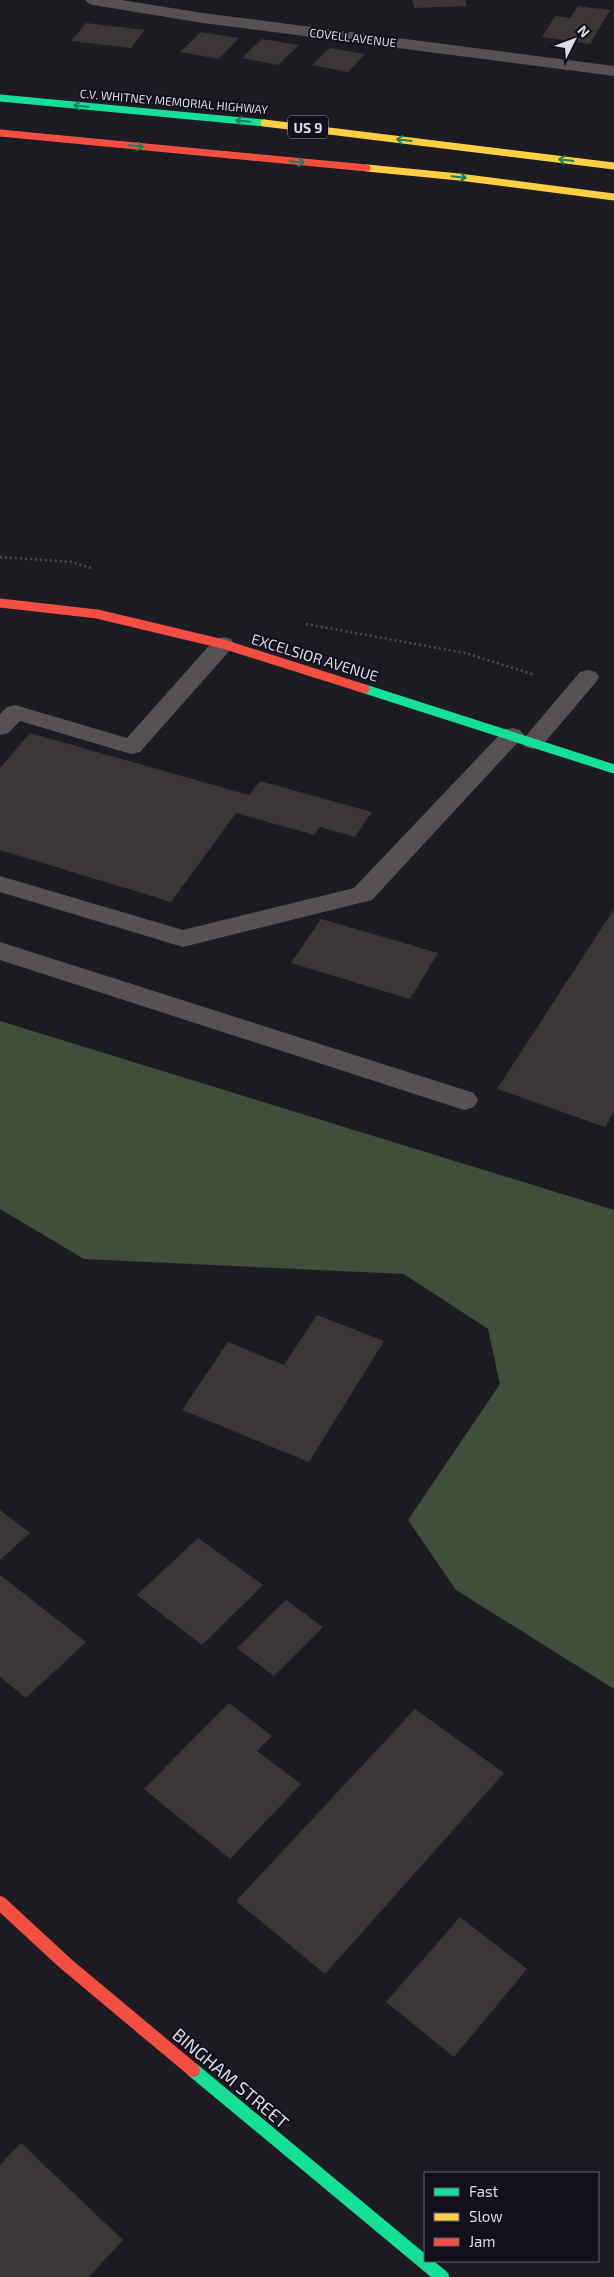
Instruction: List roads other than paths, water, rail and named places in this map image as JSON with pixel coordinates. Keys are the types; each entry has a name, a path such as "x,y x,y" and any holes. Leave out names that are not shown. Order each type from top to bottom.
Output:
{"main road":[{"name":"C.V. WHITNEY MEMORIAL HIGHWAY","path":"0,98 298,126 614,166"},
{"name":"US 9","path":"0,133 459,177 614,197"},
{"name":"EXCELSIOR AVENUE","path":"0,603 98,614 223,644 522,738 614,769"},
{"name":"BINGHAM STREET","path":"0,1902 65,1963 442,2277"}],"street":[{"name":"COVELL AVENUE","path":"93,0 204,18 614,71"},
{"path":"0,728 15,712 132,747 223,644"},
{"path":"0,884 183,939 363,894 522,738 584,683"},
{"path":"0,951 464,1100"}]}
